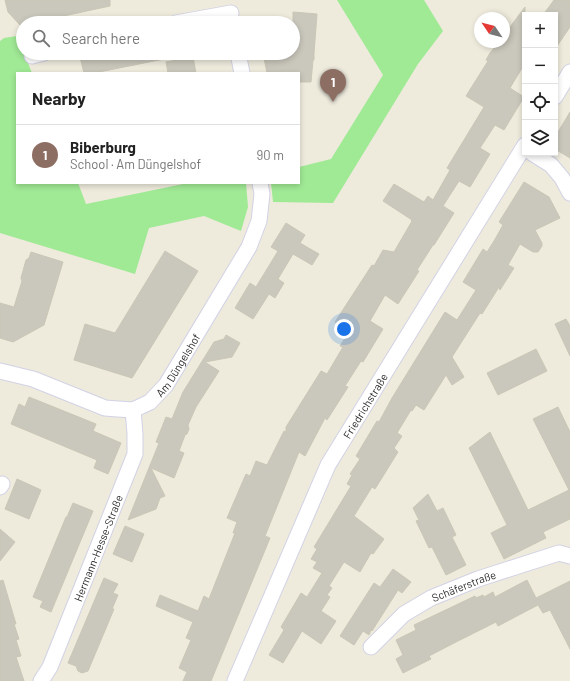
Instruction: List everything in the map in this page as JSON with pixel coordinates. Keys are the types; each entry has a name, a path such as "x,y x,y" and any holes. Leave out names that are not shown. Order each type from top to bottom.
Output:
{"street":[{"path":"210,16 230,12"},
{"path":"239,60 242,72"},
{"path":"558,92 570,72"},
{"name":"Friedrichstraße","path":"235,681 328,464 522,155"},
{"path":"537,156 551,165 562,178 570,193"},
{"name":"Am Düngelshof","path":"133,410 150,402 166,385 249,246 259,221 262,194 260,184"},
{"path":"0,371 32,379 105,408 133,410"},
{"name":"Hermann-Hesse-Straße","path":"41,681 50,667 135,454 133,410"},
{"name":"Schäferstraße","path":"371,647 404,614 431,598 478,579 559,553 570,556"}],"green space":[{"path":"337,0 424,0 443,31 418,64 333,203 273,202 271,184 300,184 300,167 331,159 383,75"},
{"path":"16,36 16,60 38,61 28,63 32,72 16,72 16,184 78,184 86,204 183,184 246,184 248,207 241,231 204,216 149,228 135,274 0,233 0,41 4,38"}],"building":[{"path":"5,0 110,0 110,6 64,16 16,16 16,21 8,12"},
{"path":"554,0 570,0 570,27 558,45 558,12 545,12"},
{"path":"525,7 525,12 522,12 522,68 510,88 522,96 522,100 504,130 495,125 480,148 490,154 470,187 459,181 443,206 454,213 417,270 419,271 398,304 385,295 370,321 383,329 363,362 361,361 345,386 348,387 327,420 325,418 305,456 299,452 265,536 270,538 211,681 183,681 187,672 179,668 191,640 186,638 193,622 156,606 160,595 198,611 204,596 209,599 235,533 233,533 237,522 227,518 246,474 250,476 256,461 267,465 284,431 286,432 286,427 321,371 327,374 343,347 340,346 350,330 335,322 372,265 374,266 383,250 394,252 412,221 383,201 394,184 424,202 428,196 433,200 450,170 447,168 484,107 466,96 488,61 486,60 494,48 510,48 510,27"},
{"path":"293,12 317,14 311,82 300,82 300,72 267,72 264,60 300,60 300,16 293,16"},
{"path":"81,60 159,60 99,72 84,72"},
{"path":"177,60 194,60 196,72 168,72 166,62"},
{"path":"570,112 570,158 558,151 558,132"},
{"path":"524,182 549,197 560,218 535,230 542,243 542,246 538,252 533,252 520,244 508,265 514,268 500,290 499,287 482,314 480,313 452,357 464,377 452,385 446,375 424,410 416,405 412,411 411,410 397,433 402,436 394,448 398,452 375,489 372,487 354,516 384,539 373,554 371,553 360,572 344,562 329,586 332,588 327,595 330,597 321,611 336,621 321,644 302,631 283,663 269,655 284,630 281,627 301,593 307,597 322,573 313,568 317,562 311,559 317,549 314,547 351,486 347,484 352,475 350,474 360,459 356,456 377,421 379,422 392,398 445,312 457,320 476,290 463,282 483,249 487,252 494,241 503,225 499,222"},
{"path":"286,223 305,235 300,243 319,254 312,265 293,254 278,279 284,283 275,298 269,294 253,319 235,308 250,283 256,287 278,251 271,247"},
{"path":"165,251 198,271 132,378 74,360 85,324 115,333"},
{"path":"31,252 63,262 44,325 13,342 0,338 0,303 14,307 22,281 21,278 26,260 29,258"},
{"path":"566,319 570,326 570,356 555,324"},
{"path":"226,335 240,343 232,357 205,362 219,371 196,407 188,425 189,429 179,451 184,453 174,478 151,468 165,496 160,498 156,509 128,520 159,443 156,442 166,417 172,419 183,392 214,342 224,339"},
{"path":"536,349 547,371 498,395 487,373"},
{"path":"29,397 96,424 93,431 121,443 108,474 94,468 97,460 11,424 19,404 25,407"},
{"path":"558,407 570,432 570,519 543,532 546,538 504,559 491,533 507,525 469,448 490,432 528,510 569,490 533,419"},
{"path":"17,479 41,490 29,519 5,509"},
{"path":"428,494 437,511 443,508 456,535 452,537 466,565 446,575 432,547 429,548 416,521 419,520 413,508"},
{"path":"73,503 93,511 51,612 40,607 43,601 33,597"},
{"path":"125,526 144,534 132,562 113,554"},
{"path":"0,529 15,542 0,561"},
{"path":"393,569 411,582 402,593 398,590 369,635 363,631 354,645 340,636 374,583 380,587"},
{"path":"104,578 118,584 113,593 118,595 112,609 114,609 88,671 82,673 78,671 76,666 68,663"},
{"path":"3,580 16,624 14,624 19,639 16,640 21,656 16,657 24,681 0,681 0,581"},
{"path":"527,580 536,598 570,581 570,649 550,610 543,613 538,605 498,626 496,622 458,641 429,656 431,659 403,673 396,659 403,655 396,640 416,630 414,625 475,596 476,598 483,595 484,597 493,592 495,597"}],"place":[{"name":"Biberburg","path":"333,102"}]}
